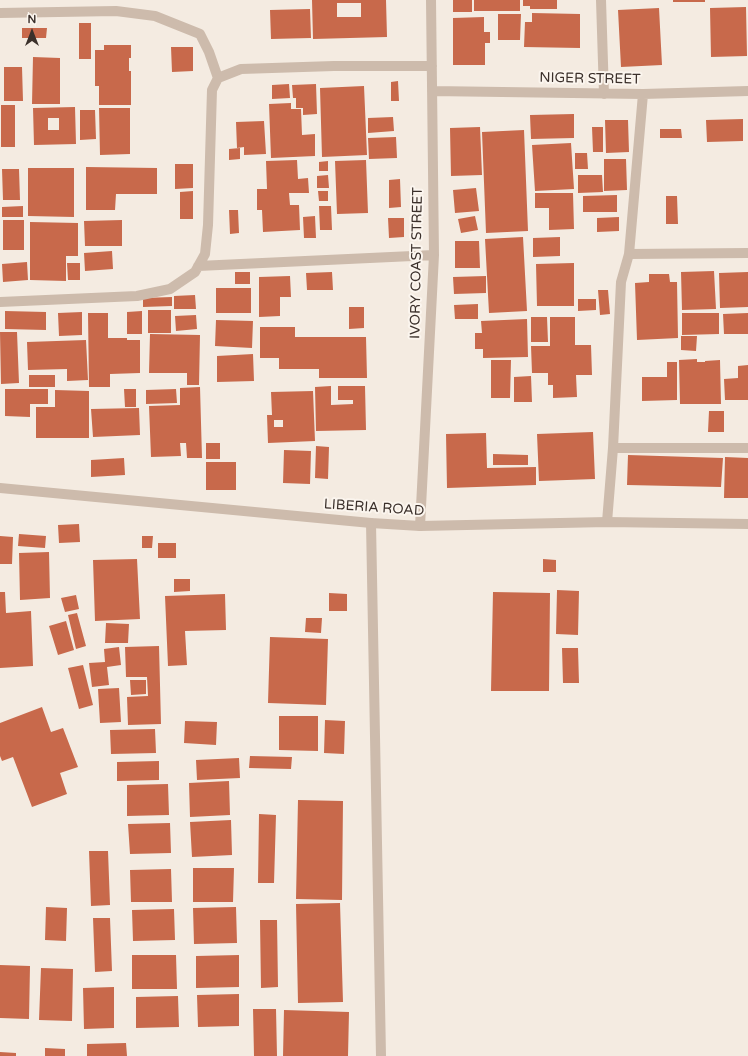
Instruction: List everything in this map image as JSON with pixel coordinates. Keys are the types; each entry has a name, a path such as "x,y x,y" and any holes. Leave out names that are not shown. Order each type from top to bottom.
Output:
{"street":[{"name":"IVORY COAST STREET","path":"420,526 434,255 431,0"},
{"path":"601,0 604,94"},
{"path":"0,13 116,11 155,16 200,34 209,52 218,78"},
{"path":"0,302 137,296 170,289 195,272 205,254 208,225 212,90 218,78 241,69 334,66 432,66"},
{"name":"NIGER STREET","path":"432,91 604,94 748,91"},
{"path":"607,522 613,448 621,282 628,254 643,94"},
{"path":"628,254 748,253"},
{"path":"198,266 434,255"},
{"path":"613,448 748,448"},
{"name":"LIBERIA ROAD","path":"0,488 371,523 420,526 607,522 748,524"},
{"path":"371,523 381,1056"}],"building":[{"path":"312,0 386,0 387,37 313,39","holes":["337,3 361,3 361,17 337,17"]},
{"path":"453,0 472,0 472,12 453,12"},
{"path":"474,0 520,0 520,11 474,11"},
{"path":"523,0 557,0 557,9 530,9 530,6 523,6"},
{"path":"673,0 705,0 705,2 673,2"},
{"path":"746,7 747,56 711,57 710,8"},
{"path":"659,8 662,65 621,67 618,10"},
{"path":"310,9 311,38 271,39 270,10"},
{"path":"532,13 580,14 580,48 524,47 525,22 532,22"},
{"path":"498,14 521,14 520,40 498,40"},
{"path":"484,17 484,32 490,32 490,43 485,43 485,65 453,65 453,18"},
{"path":"79,23 91,23 91,59 79,59"},
{"path":"22,28 47,28 46,38 22,38"},
{"path":"104,45 131,45 129,71 131,71 131,105 99,105 99,86 95,86 95,50 104,50"},
{"path":"171,47 193,47 193,71 172,72"},
{"path":"33,57 60,58 60,104 32,104"},
{"path":"4,67 22,67 23,101 4,101"},
{"path":"398,81 399,101 391,101 391,82"},
{"path":"289,84 290,98 272,99 272,85"},
{"path":"316,84 317,114 303,115 303,108 296,108 296,98 293,98 292,85"},
{"path":"364,86 367,155 322,157 320,88"},
{"path":"291,103 291,109 301,109 302,135 315,134 315,156 271,158 269,104"},
{"path":"1,105 15,105 15,147 1,147"},
{"path":"75,107 76,144 34,145 33,108","holes":["48,118 59,118 59,130 48,130"]},
{"path":"99,108 130,108 130,154 100,155"},
{"path":"80,110 95,110 96,139 80,140"},
{"path":"574,114 574,138 531,139 530,115"},
{"path":"393,117 394,131 368,133 368,118"},
{"path":"743,119 743,141 707,142 706,120"},
{"path":"605,120 628,120 629,152 606,153"},
{"path":"264,121 266,154 244,155 244,147 237,148 236,122"},
{"path":"480,127 482,175 451,176 450,128"},
{"path":"592,127 603,127 603,152 593,152"},
{"path":"660,129 681,129 682,138 660,138"},
{"path":"524,130 528,231 486,233 482,132"},
{"path":"396,137 397,158 369,159 368,138"},
{"path":"571,143 574,189 535,191 532,145"},
{"path":"240,148 240,159 229,160 229,149"},
{"path":"575,153 587,153 588,169 575,169"},
{"path":"604,159 626,159 627,190 604,191"},
{"path":"297,160 298,179 308,178 309,193 289,193 290,205 299,205 300,230 263,232 262,210 257,210 257,189 267,189 266,161"},
{"path":"366,160 368,213 337,214 335,161"},
{"path":"328,161 328,171 319,171 319,162"},
{"path":"175,164 193,164 193,188 175,189"},
{"path":"86,167 157,168 157,194 116,194 115,210 86,210"},
{"path":"28,168 74,168 74,217 28,216"},
{"path":"2,169 19,169 20,200 3,200"},
{"path":"328,175 329,188 317,188 317,176"},
{"path":"578,175 602,175 603,192 578,193"},
{"path":"400,179 401,207 389,208 389,180"},
{"path":"476,188 479,211 455,213 453,190"},
{"path":"193,191 193,219 180,219 180,192"},
{"path":"318,191 328,191 328,201 319,201"},
{"path":"535,193 573,193 574,229 549,230 549,208 535,208"},
{"path":"617,195 617,212 583,212 583,196"},
{"path":"666,196 677,196 678,224 666,224"},
{"path":"23,206 23,217 2,217 2,207"},
{"path":"319,206 331,206 332,230 320,230"},
{"path":"229,210 238,210 239,233 230,234"},
{"path":"315,216 316,238 304,238 303,217"},
{"path":"475,216 478,230 461,233 458,219"},
{"path":"619,217 619,231 597,232 597,218"},
{"path":"388,218 404,218 404,237 389,238"},
{"path":"3,220 24,220 24,250 3,250"},
{"path":"122,220 122,246 85,246 84,221"},
{"path":"30,222 78,223 78,256 66,256 66,281 30,280"},
{"path":"523,237 527,311 489,313 485,239"},
{"path":"560,237 560,256 533,257 533,238"},
{"path":"455,241 479,241 480,268 455,268"},
{"path":"112,251 113,269 85,271 84,253"},
{"path":"27,262 28,280 3,282 2,264"},
{"path":"67,263 80,263 80,280 68,280"},
{"path":"574,263 574,306 537,306 536,264"},
{"path":"714,271 716,309 682,310 681,272"},
{"path":"235,272 250,272 250,284 235,284"},
{"path":"332,272 333,290 307,290 306,273"},
{"path":"748,272 748,307 720,308 719,273"},
{"path":"649,274 669,274 670,282 677,282 678,338 637,340 635,283 649,282"},
{"path":"290,276 291,297 280,297 280,316 259,317 259,277"},
{"path":"486,276 486,293 454,294 453,277"},
{"path":"216,288 251,288 251,313 216,313"},
{"path":"598,290 608,290 610,314 600,315"},
{"path":"195,295 196,309 174,309 174,296"},
{"path":"172,297 172,306 143,307 143,298"},
{"path":"578,299 596,299 596,310 578,311"},
{"path":"478,304 478,319 455,319 454,305"},
{"path":"349,307 364,307 364,328 349,329"},
{"path":"148,310 171,310 171,333 148,333"},
{"path":"5,311 46,312 46,330 5,329"},
{"path":"142,311 142,334 127,334 127,312"},
{"path":"82,312 82,335 59,336 58,313"},
{"path":"88,313 108,313 108,338 140,340 140,373 110,374 110,387 89,387"},
{"path":"682,313 719,313 719,334 682,335"},
{"path":"748,313 748,334 724,334 723,314"},
{"path":"196,315 197,329 176,331 175,316"},
{"path":"531,317 547,317 548,342 531,342"},
{"path":"550,317 575,317 575,345 591,345 592,375 576,375 577,397 553,398 553,385 548,385 548,373 532,373 531,346 550,346"},
{"path":"527,319 528,357 483,358 483,349 475,349 475,333 482,333 481,321"},
{"path":"216,320 253,321 252,348 215,346"},
{"path":"260,327 295,327 295,337 366,337 367,378 319,378 319,369 279,369 279,358 260,358"},
{"path":"0,332 17,332 19,383 1,384"},
{"path":"150,334 200,335 199,385 187,385 187,373 149,373"},
{"path":"681,336 697,336 696,351 681,350"},
{"path":"86,340 88,380 67,381 67,369 28,370 27,342"},
{"path":"253,354 254,381 217,382 217,356"},
{"path":"697,359 697,362 720,360 721,404 680,404 679,360"},
{"path":"491,360 511,360 510,398 491,398"},
{"path":"667,362 677,362 677,400 642,401 642,377 667,377"},
{"path":"748,365 748,400 725,400 724,379 738,378 738,366"},
{"path":"29,375 55,375 55,387 29,387"},
{"path":"531,376 532,402 514,402 514,377"},
{"path":"331,386 331,405 353,404 353,400 338,400 338,386 365,386 366,430 316,431 315,387"},
{"path":"200,387 202,458 187,458 186,443 180,443 181,456 151,457 149,406 180,405 180,388"},
{"path":"5,389 48,389 48,404 30,404 30,417 5,416"},
{"path":"124,389 136,389 136,407 125,407"},
{"path":"176,389 177,403 146,404 146,390"},
{"path":"55,390 89,391 89,438 36,438 36,407 55,407"},
{"path":"313,391 315,441 268,443 267,415 272,415 271,392","holes":["274,420 283,420 283,427 274,427"]},
{"path":"139,408 140,435 93,437 91,409"},
{"path":"709,411 724,411 724,432 708,432"},
{"path":"593,432 595,479 539,481 537,434"},
{"path":"486,433 487,468 536,467 536,485 447,488 446,434"},
{"path":"206,443 220,443 220,459 206,459"},
{"path":"316,446 329,447 328,479 315,478"},
{"path":"284,450 311,451 310,484 283,483"},
{"path":"493,454 528,455 528,465 493,465"},
{"path":"628,455 723,458 721,487 627,485"},
{"path":"725,457 748,458 748,498 724,498"},
{"path":"124,458 125,475 91,477 91,460"},
{"path":"206,462 236,462 236,490 206,490"},
{"path":"79,524 80,542 59,543 58,525"},
{"path":"19,534 46,536 45,548 18,546"},
{"path":"0,536 13,537 12,564 0,564"},
{"path":"142,536 153,536 152,548 142,548"},
{"path":"158,543 176,543 176,558 158,558"},
{"path":"49,552 50,598 20,600 19,553"},
{"path":"137,559 140,619 95,621 93,560"},
{"path":"543,559 556,560 556,572 543,572"},
{"path":"174,579 190,579 190,591 174,592"},
{"path":"557,590 579,591 578,635 556,634"},
{"path":"0,592 5,592 6,613 31,611 33,666 0,668"},
{"path":"493,592 550,593 549,691 491,691"},
{"path":"329,593 347,594 347,611 329,611"},
{"path":"225,594 226,630 185,631 187,665 168,666 165,596"},
{"path":"76,595 79,609 65,612 61,598"},
{"path":"77,613 86,646 76,649 68,615"},
{"path":"306,618 322,618 321,633 305,632"},
{"path":"66,621 74,650 58,655 49,626"},
{"path":"106,623 129,624 128,643 105,643"},
{"path":"270,637 328,639 326,705 268,703"},
{"path":"159,646 161,724 128,725 127,697 148,696 147,677 126,677 125,647"},
{"path":"119,647 121,665 107,667 109,685 92,687 89,663 105,662 104,649"},
{"path":"562,648 578,648 579,683 563,683"},
{"path":"83,665 93,705 79,709 68,668"},
{"path":"130,680 146,680 146,694 131,695"},
{"path":"119,688 121,722 100,723 98,689"},
{"path":"42,707 51,732 63,728 78,767 60,773 67,794 32,807 13,757 2,761 0,756 0,723"},
{"path":"279,716 318,716 318,751 279,750"},
{"path":"325,720 345,721 344,754 324,753"},
{"path":"185,721 217,722 216,745 184,743"},
{"path":"155,729 156,753 111,754 110,730"},
{"path":"250,756 292,757 291,769 249,768"},
{"path":"239,758 240,778 197,780 196,760"},
{"path":"159,761 159,780 117,781 117,762"},
{"path":"229,781 230,815 190,817 189,783"},
{"path":"168,784 169,815 127,816 127,785"},
{"path":"298,800 343,801 342,900 296,899"},
{"path":"259,814 276,815 274,883 258,883"},
{"path":"231,820 232,855 192,857 190,822"},
{"path":"170,823 171,853 130,854 128,824"},
{"path":"89,851 108,851 110,905 91,906"},
{"path":"193,868 234,868 233,902 193,902"},
{"path":"171,869 172,902 131,902 130,870"},
{"path":"340,903 343,1002 298,1003 296,904"},
{"path":"46,907 67,908 66,941 45,940"},
{"path":"236,907 237,943 194,944 193,908"},
{"path":"174,909 175,940 133,941 132,910"},
{"path":"93,918 110,918 112,971 95,972"},
{"path":"260,920 277,920 278,987 261,988"},
{"path":"132,955 176,955 177,989 132,989"},
{"path":"239,955 239,987 196,988 196,956"},
{"path":"0,965 30,966 29,1019 0,1018"},
{"path":"41,968 73,969 72,1021 39,1020"},
{"path":"114,987 114,1028 84,1029 83,988"},
{"path":"239,994 239,1026 198,1027 197,995"},
{"path":"178,996 179,1027 136,1028 136,997"},
{"path":"253,1009 276,1009 277,1056 254,1056"},
{"path":"284,1010 349,1012 348,1056 283,1056"},
{"path":"126,1043 127,1056 87,1056 87,1044"},
{"path":"45,1048 65,1049 65,1056 45,1056"},
{"path":"0,1052 16,1053 16,1056 0,1056"}]}
